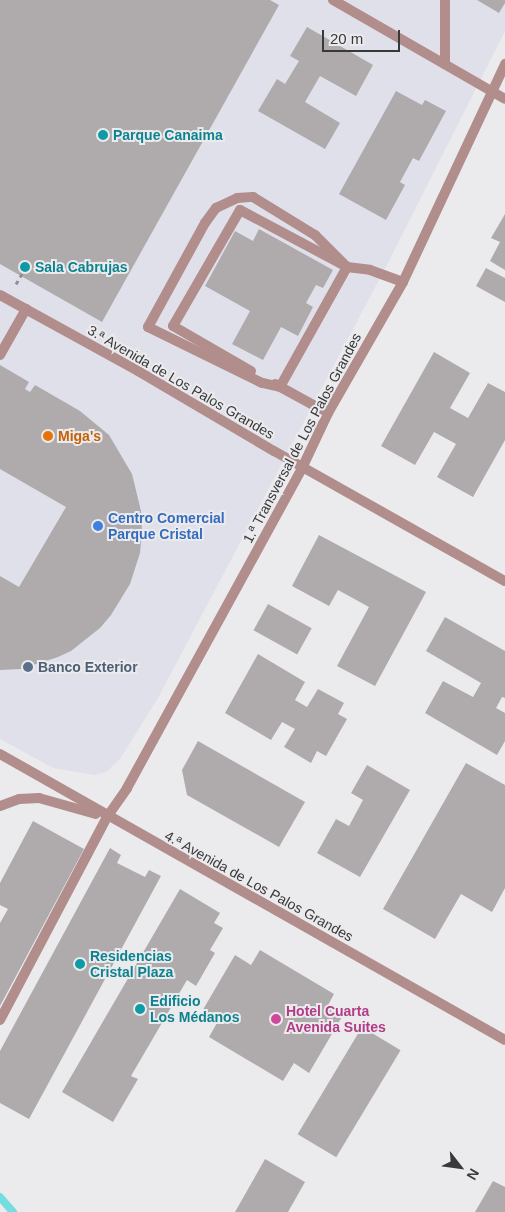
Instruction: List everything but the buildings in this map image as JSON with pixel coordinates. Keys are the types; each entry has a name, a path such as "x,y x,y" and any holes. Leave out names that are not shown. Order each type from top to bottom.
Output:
{"street":[{"path":"333,0 505,99"},
{"path":"445,64 446,0"},
{"name":"1.ª Transversal de Los Palos Grandes","path":"0,1020 107,817 127,788 303,466 328,413 403,282 505,64"},
{"path":"280,386 262,383 148,327 205,223 216,208 236,198 253,197 315,235 347,267"},
{"path":"328,413 173,326 240,210 347,267 370,270 403,282"},
{"path":"280,386 347,267"},
{"name":"3.ª Avenida de Los Palos Grandes","path":"0,295 505,581"},
{"path":"0,355 26,309"},
{"name":"4.ª Avenida de Los Palos Grandes","path":"0,754 107,817 505,1040"},
{"path":"0,806 20,799 39,798 107,817"}],"path":[{"path":"20,276 24,270"}],"shaded area":[{"path":"0,0 505,0 505,31 389,261 158,698 120,759 106,772 94,775 53,768 0,739"}],"waterway":[{"path":"0,1197 13,1212"}],"place":[{"name":"Parque Canaima","path":"103,135"},
{"name":"Sala Cabrujas","path":"25,267"},
{"name":"Miga's","path":"48,436"},
{"name":"Centro Comercial Parque Cristal","path":"98,526"},
{"name":"Banco Exterior","path":"28,667"},
{"name":"Residencias Cristal Plaza","path":"80,964"},
{"name":"Edificio Los Médanos","path":"140,1009"},
{"name":"Hotel Cuarta Avenida Suites","path":"276,1019"}]}
